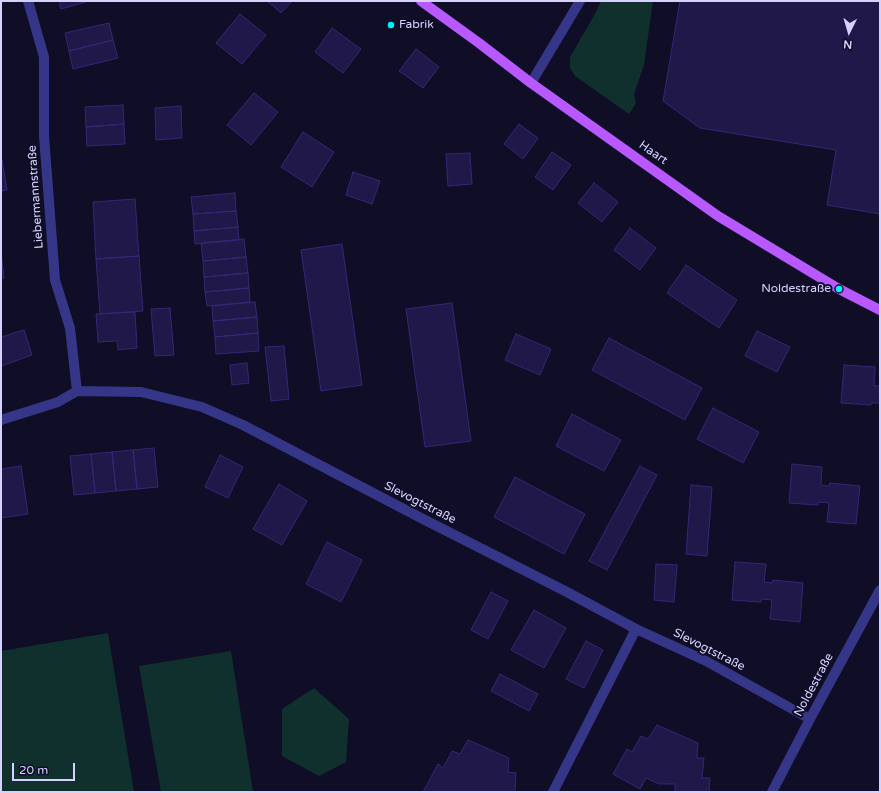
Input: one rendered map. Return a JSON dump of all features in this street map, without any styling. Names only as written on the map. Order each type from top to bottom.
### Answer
[{"type":"main road","name":"Haart","points":[[421,1],[531,83],[718,216],[839,289],[880,310]]},
{"type":"street","name":"Liebermannstraße","points":[[28,1],[44,57],[44,136],[55,280],[70,328],[77,391]]},
{"type":"street","points":[[531,83],[580,1]]},
{"type":"street","points":[[1,420],[58,402],[77,391]]},
{"type":"street","name":"Slevogtstraße","points":[[77,391],[141,392],[202,407],[243,425],[636,629],[706,662],[810,719]]},
{"type":"street","name":"Noldestraße","points":[[772,792],[880,590]]},
{"type":"street","points":[[553,792],[636,629]]},
{"type":"green space","points":[[601,1],[653,1],[644,65],[634,94],[636,103],[629,114],[575,76],[570,68],[570,57]]},
{"type":"green space","points":[[108,633],[134,792],[1,792],[1,651]]},
{"type":"green space","points":[[231,651],[253,792],[161,792],[139,666]]},
{"type":"green space","points":[[314,688],[349,719],[346,762],[319,776],[282,756],[282,709]]},
{"type":"building","points":[[59,1],[89,1],[61,9]]},
{"type":"building","points":[[267,1],[292,1],[281,13]]},
{"type":"building","points":[[680,1],[880,1],[880,214],[827,205],[836,150],[700,128],[663,101]]},
{"type":"building","points":[[240,14],[266,35],[242,64],[216,43]]},
{"type":"building","points":[[109,23],[113,40],[69,51],[65,33]]},
{"type":"building","points":[[332,28],[361,49],[343,73],[315,52]]},
{"type":"building","points":[[113,40],[118,58],[73,69],[69,51]]},
{"type":"building","points":[[416,49],[439,67],[423,88],[399,71]]},
{"type":"building","points":[[254,93],[278,112],[251,145],[227,125]]},
{"type":"building","points":[[123,105],[124,124],[86,127],[85,107]]},
{"type":"building","points":[[181,106],[182,138],[156,140],[155,108]]},
{"type":"building","points":[[124,124],[125,144],[87,146],[86,127]]},
{"type":"building","points":[[519,124],[538,138],[523,159],[504,144]]},
{"type":"building","points":[[303,132],[334,152],[312,187],[281,167]]},
{"type":"building","points":[[552,152],[571,165],[553,190],[535,177]]},
{"type":"building","points":[[470,153],[472,184],[448,186],[446,154]]},
{"type":"building","points":[[1,154],[7,190],[1,191]]},
{"type":"building","points":[[353,172],[380,181],[372,204],[346,195]]},
{"type":"building","points":[[594,183],[618,202],[602,222],[578,203]]},
{"type":"building","points":[[235,193],[236,211],[193,214],[191,197]]},
{"type":"building","points":[[135,199],[139,256],[96,259],[93,202]]},
{"type":"building","points":[[236,211],[238,227],[194,231],[193,214]]},
{"type":"building","points":[[238,227],[239,240],[195,244],[194,231]]},
{"type":"building","points":[[630,228],[656,248],[640,270],[614,250]]},
{"type":"building","points":[[244,239],[246,257],[203,261],[201,243]]},
{"type":"building","points":[[342,244],[362,385],[321,391],[301,250]]},
{"type":"building","points":[[1,252],[4,278],[1,278]]},
{"type":"building","points":[[139,256],[143,311],[100,314],[96,259]]},
{"type":"building","points":[[246,257],[248,273],[204,277],[203,261]]},
{"type":"building","points":[[686,265],[737,300],[719,328],[667,293]]},
{"type":"building","points":[[248,273],[249,288],[205,292],[204,277]]},
{"type":"building","points":[[249,288],[250,302],[207,306],[205,292]]},
{"type":"building","points":[[255,302],[257,317],[213,321],[212,306]]},
{"type":"building","points":[[452,303],[471,441],[425,447],[406,309]]},
{"type":"building","points":[[170,308],[174,355],[155,356],[151,309]]},
{"type":"building","points":[[135,312],[137,348],[118,350],[117,341],[98,342],[96,314]]},
{"type":"building","points":[[257,317],[258,333],[215,337],[213,321]]},
{"type":"building","points":[[24,330],[32,355],[1,366],[1,337]]},
{"type":"building","points":[[757,331],[790,347],[777,372],[745,356]]},
{"type":"building","points":[[258,333],[259,351],[216,354],[215,337]]},
{"type":"building","points":[[516,334],[551,349],[540,375],[505,360]]},
{"type":"building","points":[[609,338],[702,388],[685,420],[592,370]]},
{"type":"building","points":[[284,346],[289,399],[271,401],[265,347]]},
{"type":"building","points":[[247,363],[249,383],[232,385],[230,365]]},
{"type":"building","points":[[844,365],[875,367],[874,386],[880,386],[880,403],[871,403],[871,405],[841,403]]},
{"type":"building","points":[[713,408],[759,432],[743,463],[697,439]]},
{"type":"building","points":[[572,414],[621,440],[604,471],[556,446]]},
{"type":"building","points":[[154,448],[158,487],[137,489],[133,450]]},
{"type":"building","points":[[133,450],[137,489],[116,491],[112,452]]},
{"type":"building","points":[[112,452],[116,491],[95,493],[91,454]]},
{"type":"building","points":[[91,454],[95,493],[74,495],[70,456]]},
{"type":"building","points":[[220,455],[243,467],[228,498],[205,487]]},
{"type":"building","points":[[792,464],[822,467],[821,485],[829,486],[830,483],[860,486],[856,524],[827,522],[829,503],[818,502],[818,505],[789,503]]},
{"type":"building","points":[[21,466],[28,514],[1,518],[1,469]]},
{"type":"building","points":[[640,466],[657,475],[607,570],[589,561]]},
{"type":"building","points":[[515,477],[585,514],[564,554],[494,517]]},
{"type":"building","points":[[279,484],[307,501],[282,545],[253,529]]},
{"type":"building","points":[[691,485],[712,487],[707,556],[686,554]]},
{"type":"building","points":[[327,542],[362,560],[341,602],[306,584]]},
{"type":"building","points":[[735,562],[766,564],[764,582],[772,583],[773,580],[803,583],[800,622],[770,619],[772,600],[762,599],[761,602],[732,600]]},
{"type":"building","points":[[656,564],[677,565],[674,602],[654,600]]},
{"type":"building","points":[[491,592],[508,601],[488,639],[471,630]]},
{"type":"building","points":[[534,610],[566,628],[544,668],[511,650]]},
{"type":"building","points":[[586,641],[603,650],[584,688],[566,679]]},
{"type":"building","points":[[500,674],[538,694],[529,711],[491,691]]},
{"type":"building","points":[[657,725],[698,743],[697,758],[704,758],[702,778],[710,778],[709,792],[675,792],[675,784],[659,784],[646,778],[640,789],[613,774],[627,749],[632,752],[641,736],[648,739]]},
{"type":"building","points":[[468,740],[509,758],[508,772],[516,773],[515,792],[423,792],[438,764],[443,768],[452,751],[460,754]]},
{"type":"place","name":"Fabrik","points":[[391,25]]},
{"type":"place","name":"Noldestraße","points":[[839,289]]}]
